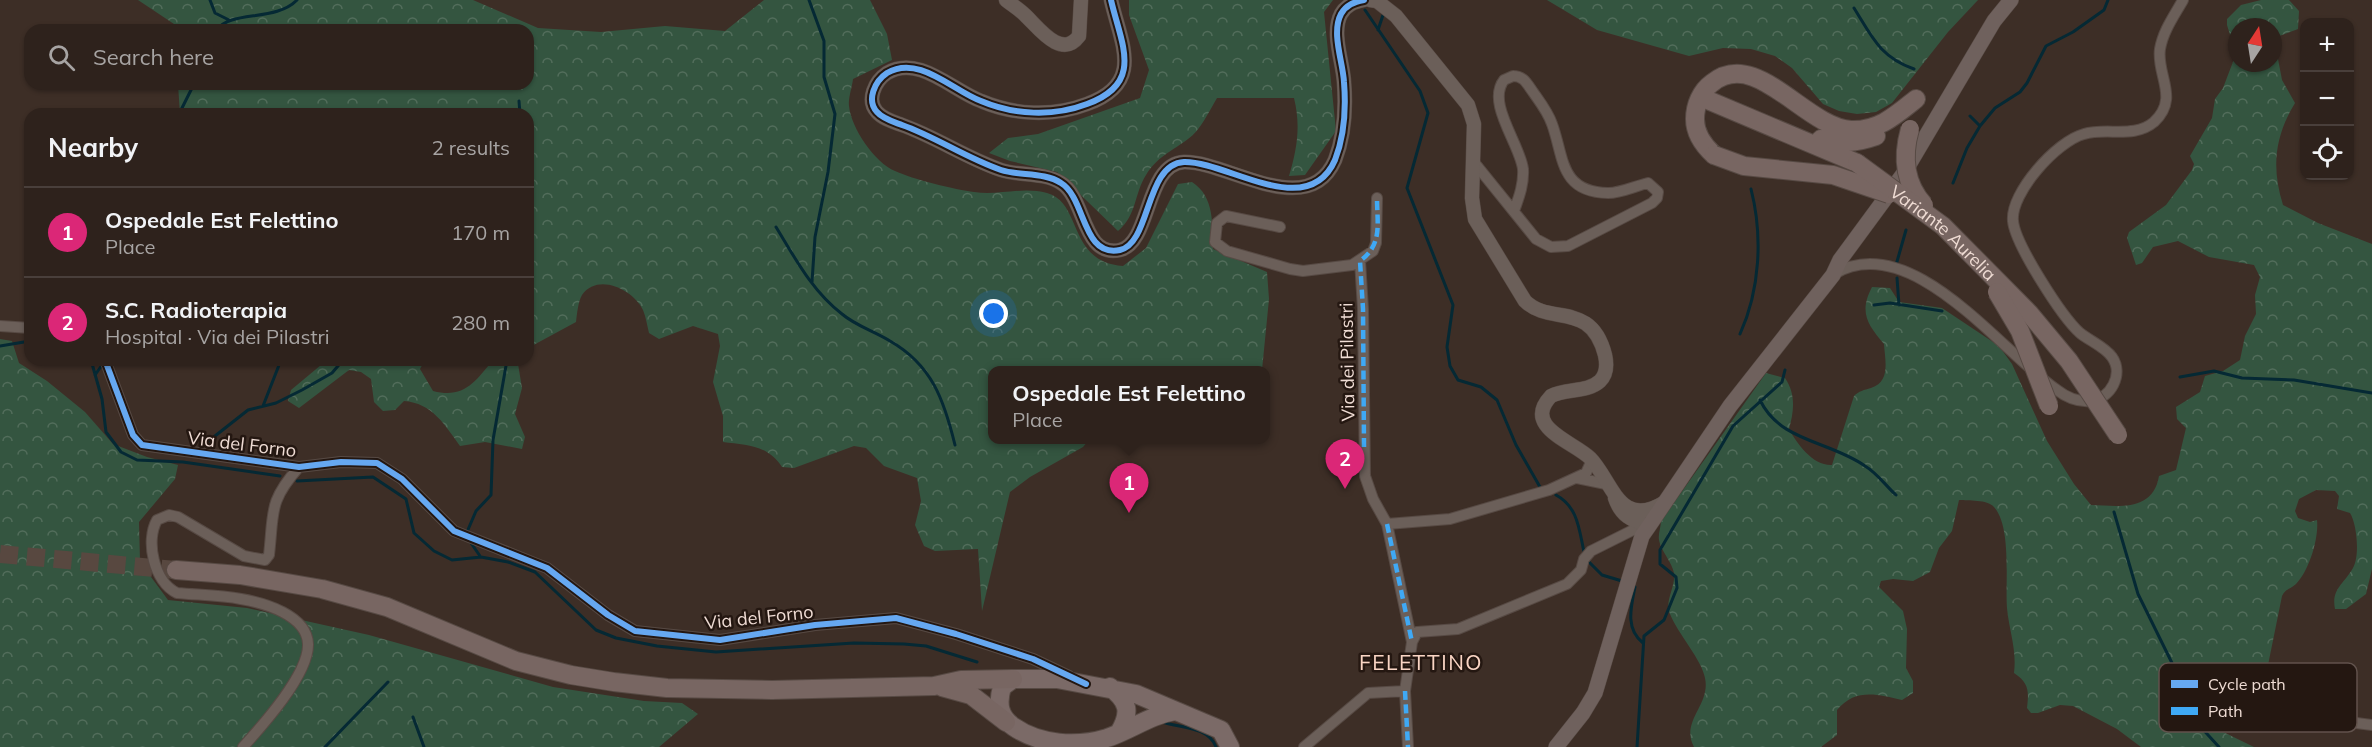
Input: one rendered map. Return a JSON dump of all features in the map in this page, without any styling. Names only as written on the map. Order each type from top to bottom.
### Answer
[{"type":"highway","points":[[1916,99],[1881,125],[1849,130],[1823,122],[1755,76],[1741,73],[1726,75],[1709,85],[1696,109],[1697,131],[1703,144],[1714,155],[1744,166],[1805,171],[1854,180],[1890,195],[1943,226]]},
{"type":"highway","points":[[1916,99],[1904,161],[1910,186],[1918,199],[1943,226]]},
{"type":"highway","points":[[1782,131],[1838,143],[1859,142],[1893,126],[1916,99]]},
{"type":"highway","name":"Variante Aurelia","points":[[1710,101],[1857,163],[1943,226],[2028,313],[2069,361],[2118,435]]},
{"type":"highway","points":[[1974,258],[2020,331],[2050,412]]},
{"type":"highway","points":[[176,570],[240,575],[322,589],[387,607],[516,661],[571,675],[614,682],[667,688],[772,690],[934,686],[961,680],[1022,679]]},
{"type":"highway","points":[[934,686],[971,695],[1006,722]]},
{"type":"main road","points":[[1556,747],[1583,714],[1595,693],[1640,544],[1650,524],[1730,406],[1833,275],[1839,260],[1904,173],[1994,21],[2011,0]]},
{"type":"main road","points":[[1175,711],[1151,717],[1119,733],[1092,741],[1063,743],[1034,737],[1006,722],[1000,712],[999,696],[1002,687],[1022,679],[1110,687],[1136,694],[1221,730],[1230,747]]},
{"type":"main road","points":[[1110,687],[1123,698],[1128,708],[1127,720],[1119,733]]},
{"type":"street","points":[[1006,0],[1046,37],[1071,44],[1079,36],[1081,0]]},
{"type":"street","points":[[1112,0],[1127,58],[1120,80],[1095,101],[1071,110],[1042,112],[1011,110],[978,100],[940,77],[922,71],[897,69],[887,73],[876,84],[872,99],[875,111],[892,122],[934,137],[1001,170],[1061,183],[1075,196],[1091,238],[1104,249],[1125,249],[1130,244],[1161,177],[1172,166],[1185,162],[1278,187],[1305,186],[1331,168],[1341,144],[1342,127],[1344,83],[1339,23],[1347,7],[1364,0]]},
{"type":"street","points":[[1370,0],[1377,1],[1396,16],[1468,105],[1474,124],[1472,198],[1475,219],[1525,301],[1536,308],[1576,318],[1593,331],[1603,346],[1607,363],[1600,381],[1586,388],[1557,392],[1545,402],[1542,410],[1543,421],[1550,430],[1592,460],[1615,498],[1633,520],[1640,544]]},
{"type":"street","points":[[1833,275],[1855,265],[1870,264],[1893,268],[1928,282],[1988,328],[2032,373],[2065,396],[2091,401],[2105,396],[2115,382],[2117,368],[2112,356],[2081,334],[2055,306],[2019,242],[2013,212],[2026,184],[2073,138],[2101,131],[2132,132],[2155,121],[2165,103],[2167,92],[2160,61],[2162,42],[2182,0]]},
{"type":"street","points":[[1473,161],[1536,239],[1543,244],[1559,248],[1652,203],[1657,198],[1658,192],[1648,183],[1610,193],[1595,191],[1581,185],[1569,175],[1561,162],[1553,126],[1546,111],[1526,81],[1513,76],[1504,80],[1499,93],[1501,111],[1520,156],[1523,171],[1521,190],[1514,211]]},
{"type":"street","points":[[1280,227],[1226,216],[1217,223],[1215,242],[1227,251],[1303,271],[1352,265],[1373,251],[1377,227],[1377,198]]},
{"type":"street","name":"Via dei Pilastri","points":[[1360,261],[1363,309],[1365,476],[1373,499],[1388,524],[1412,642],[1405,691],[1408,747]]},
{"type":"street","points":[[0,326],[24,327]]},
{"type":"street","name":"Via del Forno","points":[[107,366],[132,435],[142,445],[298,467],[341,462],[378,463],[402,479],[454,531],[547,568],[608,615],[635,630],[720,640],[815,625],[896,618],[956,634],[1033,659],[1086,684]]},
{"type":"street","points":[[1388,524],[1450,519],[1549,490],[1586,473],[1592,460]]},
{"type":"street","name":"Via del Forno","points":[[243,747],[286,695],[299,673],[308,645],[305,635],[294,619],[268,607],[240,598],[177,593],[169,589],[153,557],[150,536],[157,520],[169,515],[178,517],[243,556],[265,560],[269,555],[273,506],[280,489],[298,467]]},
{"type":"street","points":[[1577,478],[1593,479],[1606,484]]},
{"type":"street","points":[[1412,642],[1417,632],[1458,629],[1567,584],[1581,570],[1584,559],[1633,520],[1665,502]]},
{"type":"street","points":[[1633,520],[1650,524]]},
{"type":"street","points":[[1022,679],[1038,673],[1039,667],[1033,659]]},
{"type":"street","points":[[1304,747],[1368,693],[1405,691]]},
{"type":"street","points":[[2357,723],[2372,724]]},
{"type":"green space","points":[[138,0],[473,0],[529,24],[174,24]]},
{"type":"green space","points":[[764,0],[870,0],[887,34],[892,60],[853,79],[849,106],[859,134],[880,161],[903,174],[956,189],[983,193],[1029,190],[1047,193],[1058,199],[1066,208],[1084,244],[1093,254],[1105,262],[1123,266],[1146,248],[1178,184],[1192,182],[1205,195],[1211,212],[1213,249],[1267,272],[1269,299],[1262,366],[988,366],[988,444],[1086,444],[1030,477],[1010,492],[982,611],[978,549],[935,551],[924,546],[915,525],[921,501],[917,478],[884,466],[866,448],[854,446],[794,468],[782,467],[770,454],[756,447],[723,442],[723,416],[713,382],[720,346],[718,334],[693,326],[659,339],[649,333],[643,310],[632,296],[624,290],[606,284],[589,288],[582,295],[576,322],[534,345],[534,108],[180,108],[178,90],[534,90],[534,26],[601,32],[665,26],[725,31]]},
{"type":"green space","points":[[1129,0],[1333,0],[1324,12],[1336,131],[1305,175],[1289,176],[1297,137],[1294,98],[1217,98],[1201,126],[1193,135],[1150,169],[1142,182],[1129,218],[1118,231],[1057,172],[1010,161],[989,153],[1008,138],[1038,134],[1140,98],[1149,70],[1129,15]]},
{"type":"green space","points":[[1547,0],[1978,0],[1948,32],[1892,103],[1876,112],[1857,114],[1839,111],[1823,104],[1792,68],[1775,56],[1751,49],[1723,48],[1689,56],[1597,30]]},
{"type":"green space","points":[[2261,0],[2289,0],[2299,11],[2298,29],[2282,35],[2282,18],[2228,18],[2241,5]]},
{"type":"green space","points":[[2229,72],[2280,72],[2282,80],[2295,103],[2283,128],[2277,152],[2277,178],[2283,205],[2318,223],[2372,244],[2372,569],[2366,594],[2346,609],[2335,609],[2337,591],[2355,563],[2357,540],[2350,513],[2337,509],[2339,496],[2335,491],[2316,490],[2299,499],[2295,511],[2298,518],[2310,522],[2317,520],[2316,536],[2305,571],[2296,584],[2285,591],[2282,596],[2268,663],[2159,663],[2159,732],[2223,732],[2254,747],[2141,747],[2117,729],[2073,706],[2060,705],[2038,713],[2031,713],[2027,708],[2028,692],[2025,684],[2014,673],[2014,648],[2007,608],[2005,541],[2000,516],[1991,504],[1959,500],[1952,531],[1939,548],[1930,572],[1913,581],[1893,579],[1881,581],[1879,587],[1903,611],[1907,629],[1906,668],[1913,681],[1913,693],[1902,700],[1875,695],[1851,698],[1837,710],[1837,735],[1821,747],[1694,747],[1691,729],[1704,697],[1705,678],[1699,663],[1670,614],[1668,604],[1674,573],[1659,540],[1661,521],[1766,373],[1785,378],[1789,384],[1793,403],[1789,429],[1796,441],[1818,462],[1832,465],[1854,396],[1877,385],[1884,376],[1886,363],[1884,344],[1869,324],[1866,311],[1872,287],[1890,288],[1899,302],[1942,308],[1999,346],[2012,364],[2047,441],[2074,484],[2091,505],[2123,506],[2142,501],[2156,488],[2159,476],[2176,470],[2186,428],[2177,419],[2176,407],[2200,392],[2205,376],[2223,371],[2240,360],[2245,336],[2256,314],[2255,295],[2260,277],[2254,265],[2209,257],[2178,241],[2153,247],[2142,263],[2136,265],[2127,238],[2129,232],[2166,205],[2192,170],[2194,164],[2190,156],[2212,118],[2215,99],[2223,88]]},
{"type":"green space","points":[[0,339],[12,341],[19,363],[47,381],[85,412],[113,444],[147,457],[178,465],[175,479],[139,522],[140,562],[168,600],[247,608],[369,635],[553,687],[644,701],[682,703],[698,714],[659,747],[0,747]]},
{"type":"green space","points":[[320,366],[422,366],[420,369],[433,391],[453,393],[468,387],[488,366],[518,366],[522,388],[515,414],[525,437],[522,449],[485,442],[460,446],[437,416],[422,406],[404,401],[395,410],[383,411],[374,402],[371,379],[361,372],[349,370],[299,408],[288,401],[291,390]]},
{"type":"waterway","points":[[210,0],[215,13],[229,20]]},
{"type":"waterway","points":[[223,24],[277,11],[297,0]]},
{"type":"waterway","points":[[809,0],[824,41],[824,77],[835,114],[828,172],[815,237],[812,282]]},
{"type":"waterway","points":[[1953,183],[1967,148],[1980,126],[1995,108],[2020,92],[2046,46],[2073,32],[2104,10],[2108,0]]},
{"type":"waterway","points":[[1854,8],[1878,45],[1893,58],[1914,69]]},
{"type":"waterway","points":[[1365,10],[1420,91],[1428,113],[1407,188],[1453,305],[1447,347],[1450,366],[1458,380],[1481,387],[1497,400],[1516,445],[1540,487]]},
{"type":"waterway","points":[[1378,30],[1383,15]]},
{"type":"waterway","points":[[182,108],[191,90]]},
{"type":"waterway","points":[[519,101],[520,108]]},
{"type":"waterway","points":[[1970,116],[1980,126]]},
{"type":"waterway","points":[[1740,334],[1752,299],[1758,263],[1757,225],[1751,189]]},
{"type":"waterway","points":[[776,227],[805,274],[831,305],[853,322],[884,337],[904,351],[926,373],[941,399],[955,445]]},
{"type":"waterway","points":[[1896,265],[1906,230]]},
{"type":"waterway","points":[[1897,278],[1899,305]]},
{"type":"waterway","points":[[1874,305],[1890,303],[1942,311]]},
{"type":"waterway","points":[[0,346],[24,342]]},
{"type":"waterway","points":[[93,366],[102,399],[106,432],[121,452],[137,460],[183,462],[280,476]]},
{"type":"waterway","points":[[95,375],[101,366]]},
{"type":"waterway","points":[[263,406],[279,366]]},
{"type":"waterway","points":[[201,447],[248,410],[276,403],[332,373],[338,366]]},
{"type":"waterway","points":[[467,532],[476,511],[491,495],[493,440],[506,366]]},
{"type":"waterway","points":[[1637,747],[1644,636],[1664,620],[1677,588],[1676,577],[1660,564],[1660,550],[1733,426],[1782,382],[1785,370]]},
{"type":"waterway","points":[[2180,377],[2214,371],[2242,378],[2294,380],[2372,393]]},
{"type":"waterway","points":[[1760,400],[1780,425],[1865,466],[1896,495]]},
{"type":"waterway","points":[[297,481],[373,477],[406,499],[414,533],[434,551],[452,560],[481,557],[508,562],[535,572],[596,630],[616,638],[657,646],[716,652],[854,643],[904,644],[926,646],[977,662]]},
{"type":"waterway","points":[[1556,495],[1573,512],[1579,527],[1584,552]]},
{"type":"waterway","points":[[2114,512],[2138,594],[2172,663]]},
{"type":"waterway","points":[[471,543],[480,556]]},
{"type":"waterway","points":[[1589,562],[1602,575],[1622,581]]},
{"type":"waterway","points":[[1635,587],[1631,617],[1634,631],[1643,643]]},
{"type":"waterway","points":[[325,747],[388,682]]},
{"type":"waterway","points":[[413,717],[424,747]]},
{"type":"waterway","points":[[1162,722],[1200,731],[1207,735],[1216,747]]},
{"type":"waterway","points":[[2205,732],[2219,747]]},
{"type":"tunnel","points":[[0,554],[176,570]]},
{"type":"marked path","points":[[1364,447],[1363,309],[1360,261],[1372,248],[1377,233],[1377,198]]},
{"type":"marked path","points":[[1387,524],[1412,642]]},
{"type":"marked path","points":[[1405,691],[1408,747]]},
{"type":"cycle path","points":[[1111,0],[1123,47],[1123,73],[1117,85],[1105,95],[1087,104],[1061,111],[1020,112],[981,101],[923,71],[899,68],[887,73],[879,81],[872,96],[874,107],[885,118],[927,135],[988,165],[1008,172],[1047,177],[1061,183],[1075,201],[1091,236],[1098,245],[1108,250],[1120,250],[1130,244],[1138,234],[1155,189],[1171,166],[1184,162],[1202,164],[1266,184],[1287,188],[1306,186],[1323,178],[1335,160],[1344,122],[1345,92],[1337,39],[1338,22],[1348,6],[1364,0]]},
{"type":"cycle path","points":[[107,366],[133,435],[142,445],[299,467],[341,462],[377,463],[402,479],[454,531],[547,568],[608,615],[635,631],[720,640],[815,625],[896,618],[956,634],[1033,659],[1086,684]]},
{"type":"place","name":"S.C. Radioterapia","points":[[1345,489]]},
{"type":"place","name":"Ospedale Est Felettino","points":[[1129,513]]},
{"type":"district","name":"FELETTINO","points":[[1421,662]]}]
